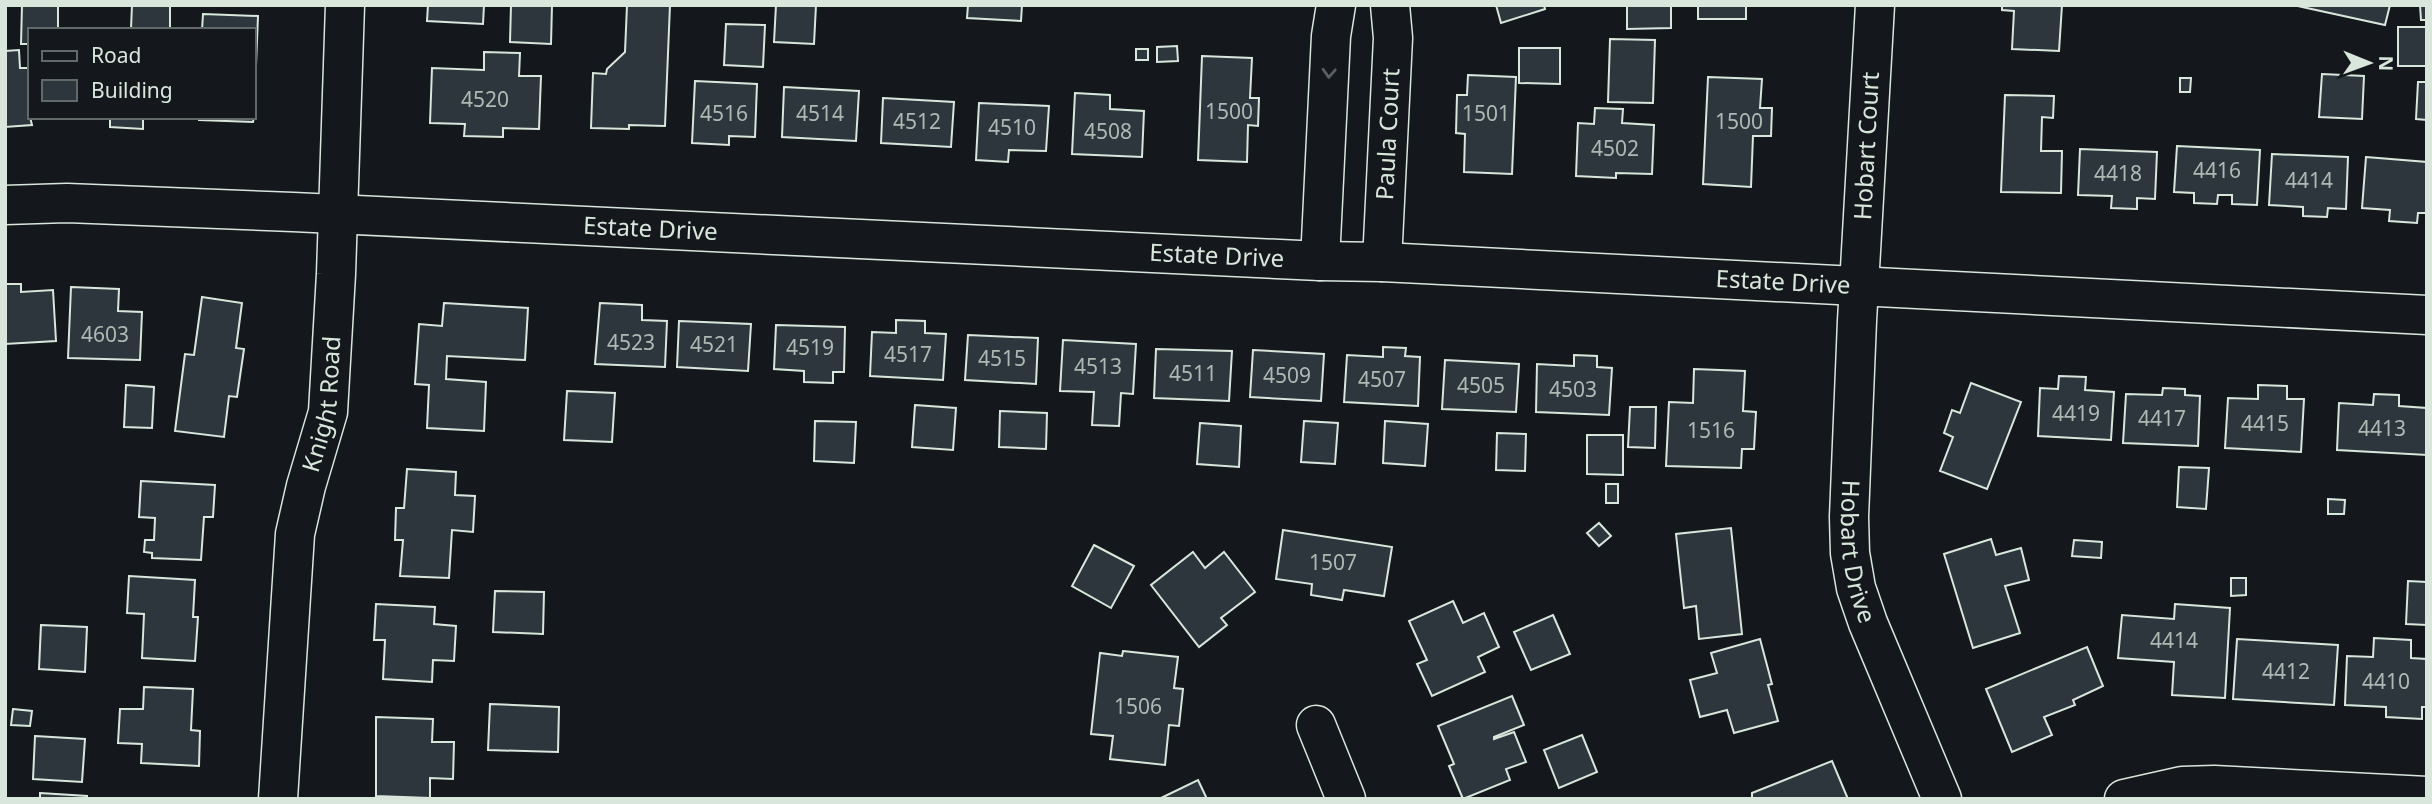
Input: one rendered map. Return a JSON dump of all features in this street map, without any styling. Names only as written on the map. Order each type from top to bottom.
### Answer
[{"type":"street","name":"Knight Road","points":[[278,799],[295,534],[328,412],[345,5]]},
{"type":"street","points":[[1320,261],[1331,36],[1336,5]]},
{"type":"street","name":"Paula Court","points":[[1382,262],[1394,38],[1390,5]]},
{"type":"street","name":"Hobart Court","points":[[1860,287],[1875,5]]},
{"type":"street","name":"Estate Drive","points":[[5,205],[67,203],[338,214],[1382,262],[2427,315]]},
{"type":"street","name":"Hobart Drive","points":[[1860,287],[1850,475],[1850,553],[1856,588],[1868,623],[1942,799]]},
{"type":"street","points":[[1316,725],[1346,799]]},
{"type":"street","points":[[2124,799],[2182,786],[2214,785],[2427,796]]},
{"type":"building","points":[[22,5],[58,5],[58,28],[28,28],[28,44],[21,44]]},
{"type":"building","points":[[132,5],[170,5],[170,28],[131,28]]},
{"type":"building","points":[[428,5],[484,5],[483,24],[427,21]]},
{"type":"building","points":[[511,5],[552,5],[551,44],[510,42]]},
{"type":"building","points":[[627,5],[670,5],[665,126],[591,128],[593,73],[606,74],[607,69],[625,52]]},
{"type":"building","points":[[776,5],[816,5],[814,44],[774,42]]},
{"type":"building","points":[[968,5],[1022,5],[1021,21],[967,18]]},
{"type":"building","points":[[1496,5],[1544,5],[1545,9],[1501,23]]},
{"type":"building","points":[[1627,5],[1671,5],[1671,28],[1627,29]]},
{"type":"building","points":[[1698,5],[1746,5],[1746,19],[1698,19]]},
{"type":"building","points":[[2002,5],[2062,5],[2059,51],[2012,49],[2014,11],[2002,10]]},
{"type":"building","points":[[2293,5],[2390,5],[2385,25]]},
{"type":"building","points":[[2420,5],[2427,5],[2427,20],[2421,20]]},
{"type":"building","points":[[203,14],[258,16],[256,65],[256,28],[202,28]]},
{"type":"building","points":[[726,24],[765,25],[763,67],[724,65]]},
{"type":"building","points":[[2398,27],[2427,27],[2427,66],[2398,66]]},
{"type":"building","points":[[1610,39],[1655,40],[1653,103],[1608,102]]},
{"type":"building","points":[[1177,46],[1178,61],[1157,62],[1157,47]]},
{"type":"building","points":[[1519,48],[1560,48],[1560,84],[1519,83]]},
{"type":"building","points":[[1136,49],[1148,49],[1148,60],[1136,60]]},
{"type":"building","points":[[19,50],[20,68],[28,68],[28,119],[32,125],[5,127],[5,51]]},
{"type":"building","points":[[484,52],[520,53],[519,76],[541,76],[539,129],[503,128],[503,137],[464,136],[465,124],[430,123],[432,68],[484,70]]},
{"type":"building","points":[[1202,56],[1252,58],[1250,98],[1259,98],[1258,126],[1248,125],[1247,162],[1198,160]]},
{"type":"building","points":[[2322,74],[2364,76],[2362,119],[2319,117]]},
{"type":"building","points":[[1468,75],[1516,77],[1512,174],[1464,172],[1465,134],[1456,133],[1457,95],[1467,95]]},
{"type":"building","points":[[1708,77],[1762,79],[1760,108],[1772,108],[1771,136],[1753,136],[1751,187],[1703,184]]},
{"type":"building","points":[[2180,78],[2191,78],[2190,92],[2180,92]]},
{"type":"building","points":[[695,81],[757,84],[755,137],[729,136],[729,145],[692,143]]},
{"type":"building","points":[[2418,82],[2427,82],[2427,120],[2416,119]]},
{"type":"building","points":[[784,87],[859,91],[856,141],[782,137]]},
{"type":"building","points":[[1075,93],[1110,95],[1110,109],[1144,111],[1142,157],[1072,154]]},
{"type":"building","points":[[2005,95],[2054,96],[2053,118],[2042,117],[2041,151],[2062,151],[2061,193],[2001,192]]},
{"type":"building","points":[[883,98],[954,102],[951,147],[881,143]]},
{"type":"building","points":[[979,103],[1049,106],[1046,151],[1009,150],[1008,162],[976,160]]},
{"type":"building","points":[[1595,108],[1623,109],[1622,123],[1654,125],[1652,174],[1616,173],[1616,178],[1576,176],[1578,123],[1594,124]]},
{"type":"building","points":[[110,119],[143,119],[143,129],[110,127]]},
{"type":"building","points":[[199,119],[254,119],[253,122]]},
{"type":"building","points":[[2177,146],[2260,150],[2257,205],[2232,204],[2232,195],[2218,195],[2217,204],[2194,203],[2194,193],[2174,192]]},
{"type":"building","points":[[2080,149],[2157,152],[2155,199],[2137,198],[2137,209],[2111,208],[2112,196],[2078,195]]},
{"type":"building","points":[[2272,154],[2348,157],[2346,209],[2328,208],[2327,217],[2303,216],[2303,207],[2269,205]]},
{"type":"building","points":[[2366,157],[2427,162],[2427,213],[2418,213],[2417,223],[2389,221],[2390,210],[2362,208]]},
{"type":"building","points":[[5,284],[21,284],[21,292],[53,290],[56,341],[5,344]]},
{"type":"building","points":[[71,287],[119,289],[118,311],[142,312],[140,360],[68,358]]},
{"type":"building","points":[[202,297],[242,303],[236,348],[244,349],[237,397],[229,396],[224,437],[175,431],[185,354],[194,355]]},
{"type":"building","points":[[444,303],[528,308],[525,360],[447,356],[446,379],[486,382],[484,431],[427,428],[429,385],[415,384],[419,324],[442,326]]},
{"type":"building","points":[[600,303],[642,305],[642,320],[667,321],[665,367],[595,364]]},
{"type":"building","points":[[896,320],[925,321],[925,333],[946,334],[943,380],[870,376],[872,332],[896,333]]},
{"type":"building","points":[[679,321],[751,324],[748,371],[677,367]]},
{"type":"building","points":[[776,325],[845,327],[844,372],[833,372],[833,383],[804,382],[804,371],[774,369]]},
{"type":"building","points":[[968,335],[1038,338],[1036,384],[965,380]]},
{"type":"building","points":[[1063,340],[1136,344],[1133,394],[1121,393],[1119,426],[1092,425],[1094,392],[1060,391]]},
{"type":"building","points":[[1383,347],[1406,348],[1405,356],[1420,357],[1418,406],[1344,402],[1347,355],[1383,357]]},
{"type":"building","points":[[1156,349],[1232,351],[1229,401],[1154,398]]},
{"type":"building","points":[[1253,350],[1324,354],[1321,401],[1250,397]]},
{"type":"building","points":[[1574,355],[1597,356],[1597,367],[1612,368],[1609,415],[1536,412],[1537,364],[1574,366]]},
{"type":"building","points":[[1445,360],[1519,364],[1516,412],[1442,409]]},
{"type":"building","points":[[1694,369],[1745,371],[1743,411],[1756,412],[1754,449],[1742,449],[1741,468],[1666,466],[1669,402],[1693,403]]},
{"type":"building","points":[[2059,376],[2086,377],[2085,390],[2114,392],[2111,440],[2038,436],[2040,388],[2058,389]]},
{"type":"building","points":[[1971,383],[2021,402],[1987,489],[1940,471],[1953,437],[1944,433],[1952,410],[1960,413]]},
{"type":"building","points":[[126,385],[154,387],[152,428],[124,427]]},
{"type":"building","points":[[2258,385],[2287,386],[2287,399],[2304,399],[2301,452],[2225,448],[2228,398],[2258,399]]},
{"type":"building","points":[[2163,388],[2185,389],[2185,395],[2200,396],[2198,446],[2123,443],[2126,394],[2162,395]]},
{"type":"building","points":[[567,391],[615,393],[612,442],[564,440]]},
{"type":"building","points":[[2374,394],[2399,395],[2399,406],[2427,408],[2427,455],[2337,450],[2339,403],[2373,405]]},
{"type":"building","points":[[915,405],[956,408],[953,450],[912,447]]},
{"type":"building","points":[[1630,407],[1656,407],[1655,448],[1628,447]]},
{"type":"building","points":[[1000,411],[1047,413],[1046,449],[999,447]]},
{"type":"building","points":[[815,421],[856,422],[854,463],[814,461]]},
{"type":"building","points":[[1304,421],[1338,423],[1335,464],[1301,462]]},
{"type":"building","points":[[1385,421],[1428,424],[1425,466],[1383,463]]},
{"type":"building","points":[[1200,423],[1241,426],[1239,467],[1197,464]]},
{"type":"building","points":[[1497,433],[1526,434],[1525,471],[1496,470]]},
{"type":"building","points":[[1587,435],[1623,435],[1623,475],[1587,474]]},
{"type":"building","points":[[2179,467],[2209,468],[2206,509],[2177,507]]},
{"type":"building","points":[[407,469],[456,472],[455,495],[475,496],[473,532],[452,530],[449,578],[400,576],[403,540],[395,540],[396,508],[404,508]]},
{"type":"building","points":[[141,481],[215,485],[213,517],[204,517],[201,560],[152,558],[152,553],[144,552],[145,540],[154,540],[155,518],[139,517]]},
{"type":"building","points":[[1606,484],[1618,484],[1618,503],[1606,503]]},
{"type":"building","points":[[2328,499],[2345,500],[2344,514],[2328,514]]},
{"type":"building","points":[[1599,523],[1611,536],[1599,546],[1587,533]]},
{"type":"building","points":[[1731,528],[1742,634],[1699,639],[1696,606],[1684,608],[1676,534]]},
{"type":"building","points":[[1283,530],[1392,547],[1384,596],[1344,590],[1342,600],[1311,595],[1312,584],[1276,579]]},
{"type":"building","points":[[1991,539],[1996,555],[2021,548],[2029,580],[2005,586],[2020,633],[1973,648],[1944,554]]},
{"type":"building","points":[[2074,540],[2102,542],[2101,558],[2072,556]]},
{"type":"building","points":[[1094,545],[1134,566],[1111,608],[1072,586]]},
{"type":"building","points":[[1193,552],[1205,568],[1224,552],[1255,592],[1221,618],[1227,625],[1199,647],[1151,585]]},
{"type":"building","points":[[129,576],[195,580],[193,617],[198,617],[195,661],[142,658],[144,614],[127,613]]},
{"type":"building","points":[[2231,578],[2246,578],[2246,595],[2231,596]]},
{"type":"building","points":[[2408,581],[2427,582],[2427,625],[2406,624]]},
{"type":"building","points":[[495,591],[544,592],[543,634],[493,632]]},
{"type":"building","points":[[1453,601],[1463,623],[1484,613],[1499,647],[1478,657],[1485,672],[1432,696],[1417,664],[1427,660],[1409,621]]},
{"type":"building","points":[[376,604],[435,607],[434,624],[456,626],[454,661],[433,660],[432,682],[383,679],[385,640],[374,640]]},
{"type":"building","points":[[2175,604],[2230,608],[2225,698],[2172,695],[2174,662],[2118,658],[2122,615],[2174,619]]},
{"type":"building","points":[[1553,615],[1570,654],[1531,670],[1514,632]]},
{"type":"building","points":[[41,625],[87,627],[85,672],[39,669]]},
{"type":"building","points":[[2374,638],[2411,640],[2411,658],[2427,659],[2427,707],[2422,707],[2422,719],[2386,717],[2386,707],[2345,705],[2347,656],[2373,657]]},
{"type":"building","points":[[1760,639],[1778,721],[1734,733],[1727,710],[1700,717],[1690,680],[1717,673],[1711,653]]},
{"type":"building","points":[[2237,639],[2338,645],[2334,705],[2233,699]]},
{"type":"building","points":[[2087,647],[2103,686],[2073,700],[2075,705],[2044,717],[2052,735],[2012,752],[1986,689]]},
{"type":"building","points":[[1123,651],[1178,657],[1174,688],[1183,689],[1179,726],[1169,725],[1165,765],[1110,759],[1113,736],[1091,734],[1100,653],[1122,656]]},
{"type":"building","points":[[144,687],[193,689],[191,730],[200,731],[199,766],[141,763],[142,744],[118,743],[120,709],[143,709]]},
{"type":"building","points":[[1512,696],[1524,725],[1494,739],[1514,732],[1526,762],[1506,769],[1510,780],[1463,799],[1449,766],[1454,764],[1438,726]]},
{"type":"building","points":[[490,704],[559,707],[558,752],[488,750]]},
{"type":"building","points":[[13,709],[32,711],[30,726],[11,725]]},
{"type":"building","points":[[376,717],[433,719],[432,742],[454,742],[453,779],[430,778],[430,798],[376,796]]},
{"type":"building","points":[[1582,735],[1597,772],[1559,788],[1544,750]]},
{"type":"building","points":[[35,736],[85,739],[82,782],[33,779]]},
{"type":"building","points":[[1832,761],[1848,799],[1752,799],[1752,793]]},
{"type":"building","points":[[1198,780],[1207,799],[1159,799]]},
{"type":"building","points":[[40,793],[87,796],[87,799],[40,799]]}]
